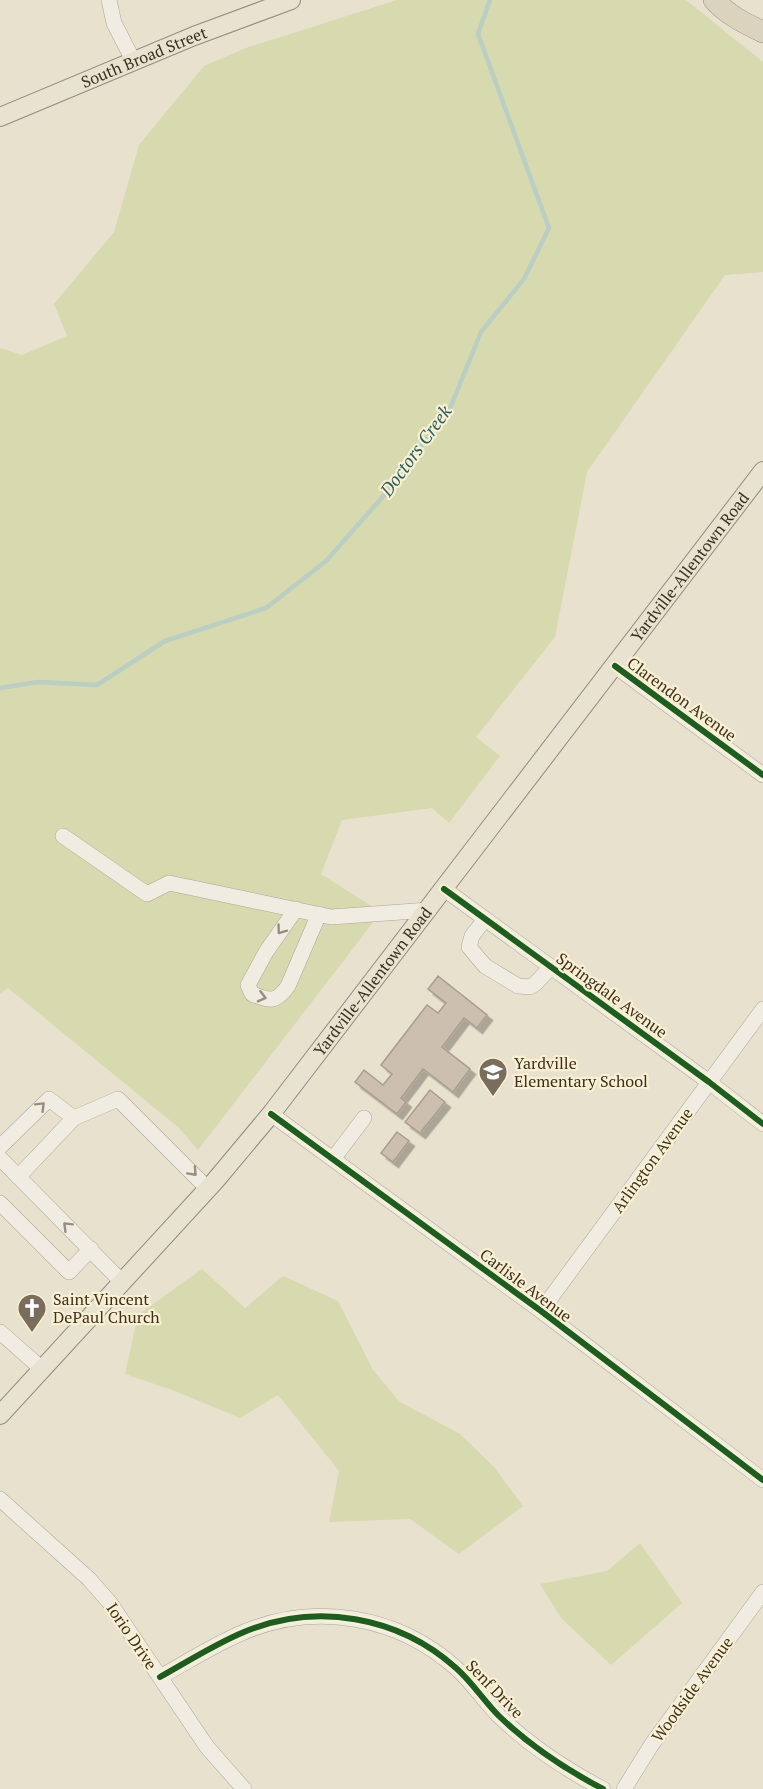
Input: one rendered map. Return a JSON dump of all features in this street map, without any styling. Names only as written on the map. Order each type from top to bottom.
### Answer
[{"type":"highway","points":[[714,0],[725,12],[763,32]]},
{"type":"highway","points":[[739,21],[763,22]]},
{"type":"main road","name":"South Broad Street","points":[[0,117],[250,14],[291,0]]},
{"type":"main road","name":"Yardville-Allentown Road","points":[[0,1415],[208,1189],[271,1114],[763,471]]},
{"type":"street","points":[[109,0],[114,24],[134,62]]},
{"type":"street","name":"Clarendon Avenue","points":[[615,666],[763,775]]},
{"type":"street","points":[[63,836],[147,894],[169,884],[331,917],[429,910]]},
{"type":"street","name":"Springdale Avenue","points":[[444,889],[763,1124]]},
{"type":"street","points":[[296,909],[266,951],[248,985],[252,994],[265,999],[276,999],[280,996],[288,986],[319,914]]},
{"type":"street","points":[[485,919],[472,936],[469,947],[485,966],[518,986],[530,987],[551,967]]},
{"type":"street","name":"Arlington Avenue","points":[[541,1311],[763,1009]]},
{"type":"street","points":[[0,1147],[49,1099],[74,1118]]},
{"type":"street","points":[[18,1177],[74,1118],[118,1099],[208,1189]]},
{"type":"street","name":"Carlisle Avenue","points":[[271,1114],[541,1311],[763,1480]]},
{"type":"street","points":[[333,1159],[364,1118]]},
{"type":"street","points":[[0,1158],[123,1283]]},
{"type":"street","points":[[0,1203],[69,1272],[91,1249]]},
{"type":"street","points":[[0,1332],[42,1370]]},
{"type":"street","name":"Iorio Drive","points":[[0,1499],[89,1579],[110,1603],[207,1747],[244,1789]]},
{"type":"street","name":"Woodside Avenue","points":[[624,1789],[652,1744],[763,1592]]},
{"type":"street","name":"Senf Drive","points":[[160,1677],[242,1632],[268,1623],[316,1616],[340,1616],[364,1620],[405,1634],[436,1652],[458,1669],[498,1715],[526,1740],[556,1762],[603,1789]]},
{"type":"green space","points":[[397,0],[686,0],[763,62],[763,272],[725,275],[587,472],[555,637],[476,737],[500,756],[449,823],[432,808],[342,820],[321,874],[381,912],[198,1150],[178,1127],[8,988],[0,994],[0,348],[22,355],[67,336],[54,304],[114,232],[139,145],[204,66],[246,48]]},
{"type":"green space","points":[[202,1269],[245,1308],[283,1276],[338,1301],[373,1370],[400,1402],[460,1434],[494,1467],[523,1506],[459,1554],[410,1519],[329,1522],[339,1471],[278,1395],[240,1418],[175,1391],[125,1374],[138,1315]]},
{"type":"green space","points":[[640,1543],[682,1603],[611,1665],[561,1618],[540,1584],[607,1571]]},
{"type":"building","points":[[438,976],[487,1015],[477,1028],[464,1018],[442,1047],[470,1069],[453,1092],[423,1069],[401,1098],[406,1102],[397,1114],[355,1082],[364,1070],[383,1085],[392,1074],[381,1065],[427,1005],[438,1013],[446,1003],[428,989]]},
{"type":"building","points":[[430,1090],[445,1102],[420,1133],[405,1122]]},
{"type":"building","points":[[397,1132],[409,1141],[393,1162],[381,1153]]},
{"type":"waterway","name":"Doctors Creek","points":[[0,688],[38,682],[97,685],[165,641],[266,608],[326,561],[387,492],[451,406],[481,332],[524,279],[549,228],[478,34],[490,0]]},
{"type":"cycle path","points":[[615,666],[763,775]]},
{"type":"cycle path","points":[[444,889],[763,1124]]},
{"type":"cycle path","points":[[271,1114],[541,1311],[763,1480]]},
{"type":"cycle path","points":[[160,1677],[222,1642],[271,1623],[327,1616],[355,1619],[409,1636],[433,1650],[462,1673],[499,1716],[523,1737],[562,1765],[603,1789]]},
{"type":"place","name":"Yardville Elementary School","points":[[493,1098]]},
{"type":"place","name":"Saint Vincent DePaul Church","points":[[32,1334]]}]
